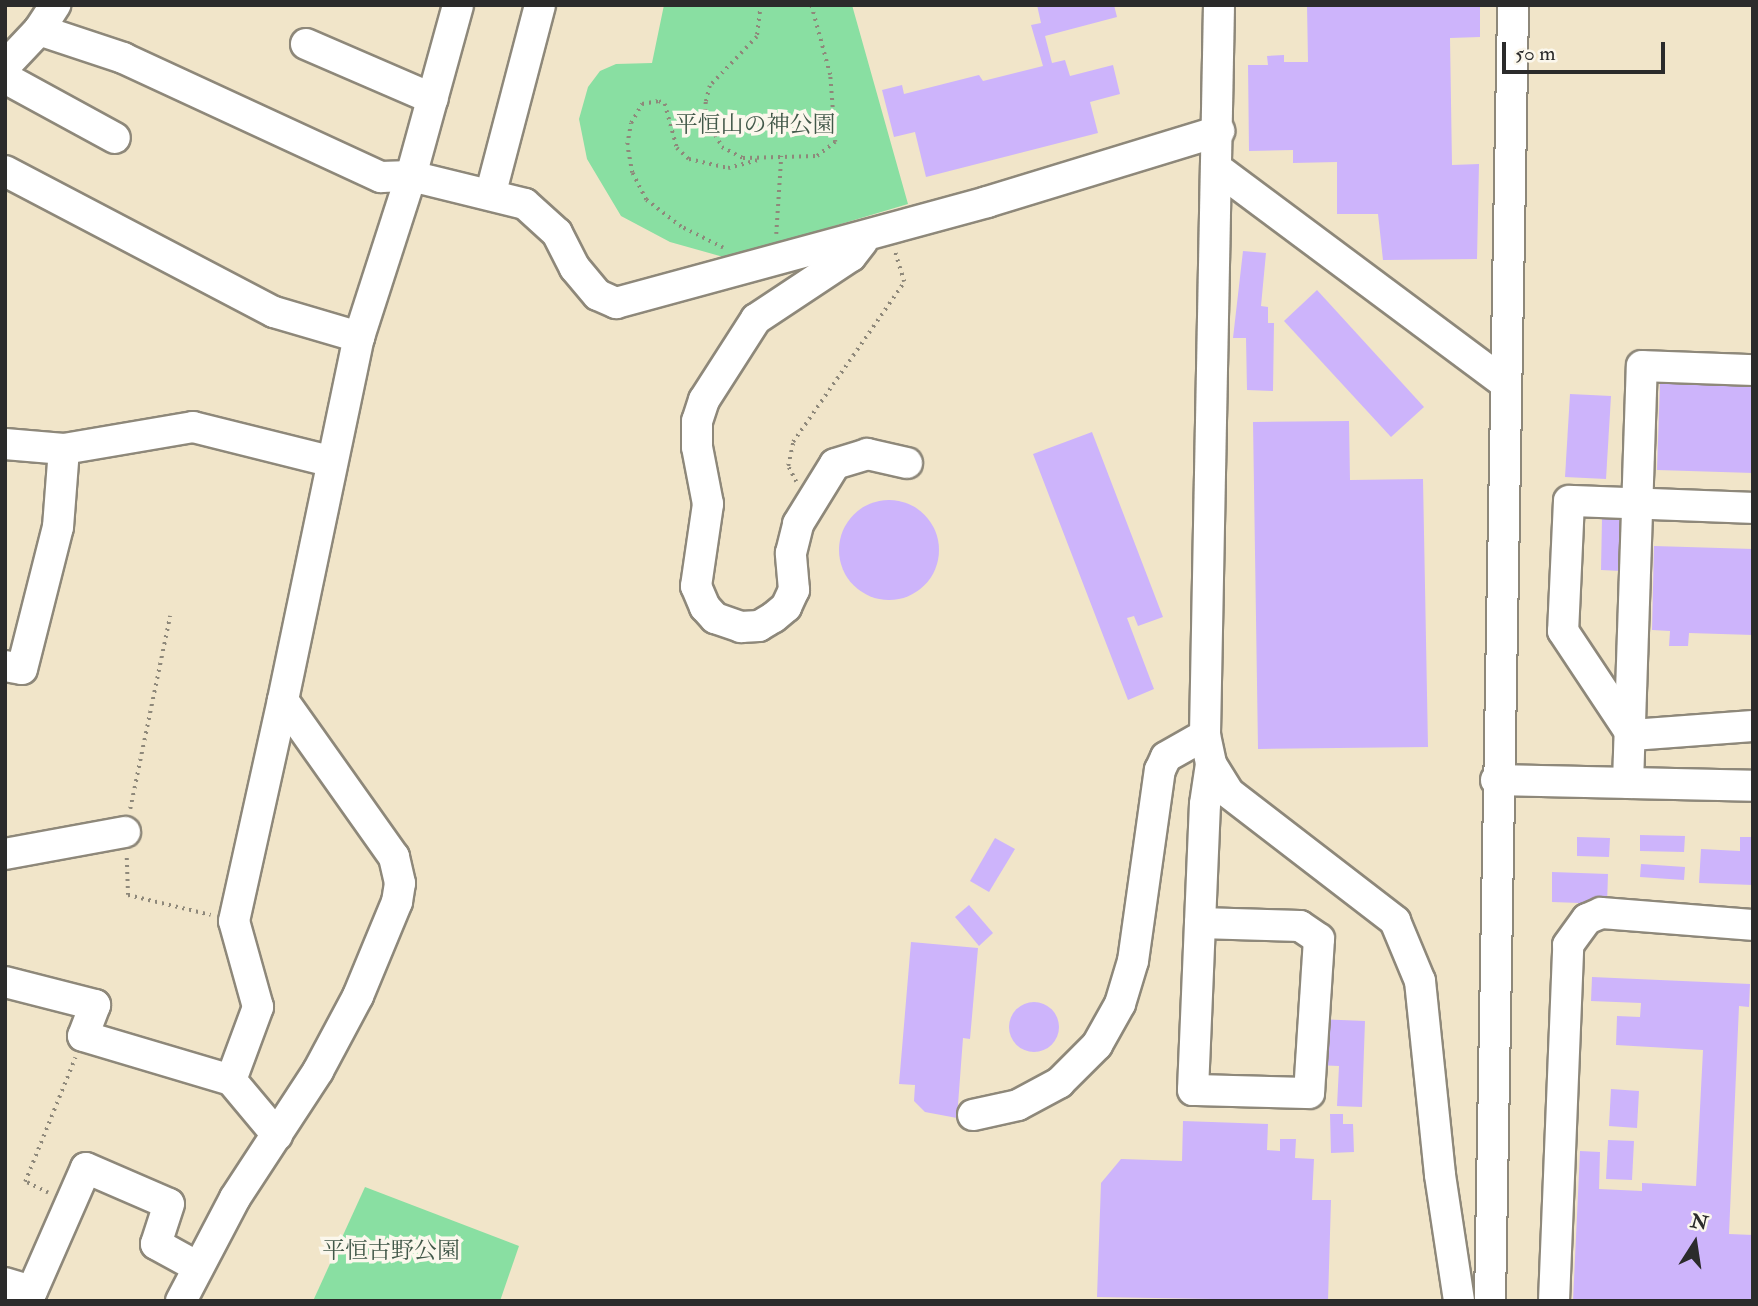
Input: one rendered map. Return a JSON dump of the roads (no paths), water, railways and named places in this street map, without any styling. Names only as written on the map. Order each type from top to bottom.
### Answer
[{"type":"street","points":[[5,66],[39,30],[55,5]]},
{"type":"street","points":[[231,1080],[258,1007],[234,920],[331,478],[329,461],[359,337],[411,176],[458,5]]},
{"type":"street","points":[[491,192],[540,5]]},
{"type":"street","points":[[1219,5],[1219,170],[1205,736],[1211,764],[1229,793],[1395,921],[1420,981],[1440,1175],[1459,1301]]},
{"type":"street","points":[[1490,1301],[1496,780],[1513,5]]},
{"type":"street","points":[[39,30],[123,58],[381,177],[411,176],[491,192],[525,204],[556,233],[575,268],[598,295],[616,303],[878,233],[1219,131]]},
{"type":"street","points":[[306,44],[433,99]]},
{"type":"street","points":[[5,78],[115,138]]},
{"type":"street","points":[[1219,170],[1329,248],[1505,383]]},
{"type":"street","points":[[5,171],[274,312],[359,337]]},
{"type":"street","points":[[878,233],[851,256],[756,319],[704,400],[697,421],[697,447],[708,504],[696,586],[715,618],[741,627],[759,626],[786,607],[794,590],[792,540],[835,464],[848,457],[867,454],[906,463]]},
{"type":"street","points":[[1628,783],[1632,735],[1642,366],[1753,370]]},
{"type":"street","points":[[5,443],[64,449],[193,427],[329,461]]},
{"type":"street","points":[[5,666],[22,670],[58,527],[64,449]]},
{"type":"street","points":[[1632,735],[1563,631],[1569,500],[1753,508]]},
{"type":"street","points":[[180,1301],[358,996],[388,932],[400,883],[394,857],[283,700]]},
{"type":"street","points":[[1632,735],[1753,726]]},
{"type":"street","points":[[973,1115],[1018,1105],[1059,1083],[1097,1045],[1120,1004],[1133,961],[1160,770],[1166,757],[1205,736]]},
{"type":"street","points":[[1200,923],[1300,926],[1319,939],[1309,1093],[1193,1090],[1200,923],[1205,804],[1211,764]]},
{"type":"street","points":[[1496,780],[1753,786]]},
{"type":"street","points":[[5,854],[125,832]]},
{"type":"street","points":[[1554,1301],[1568,945],[1581,925],[1601,913],[1753,925]]},
{"type":"street","points":[[5,982],[95,1005],[83,1036],[231,1080],[277,1135]]},
{"type":"street","points":[[5,1283],[32,1291],[86,1168],[169,1204],[156,1244],[198,1267]]},
{"type":"park label","name":"平恒山の神公園","points":[[755,125]]},
{"type":"park label","name":"平恒古野公園","points":[[391,1251]]}]
